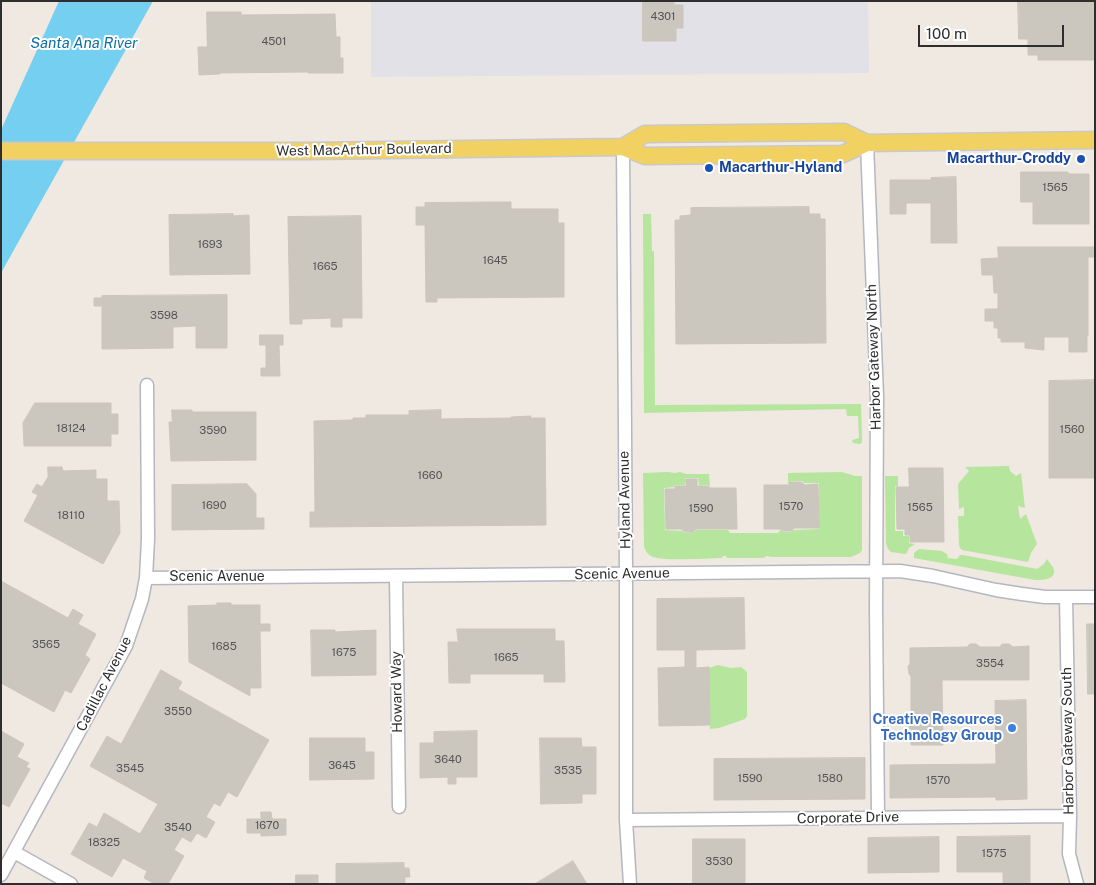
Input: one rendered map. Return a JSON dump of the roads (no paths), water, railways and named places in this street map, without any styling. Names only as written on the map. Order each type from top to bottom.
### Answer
[{"type":"main road","name":"West MacArthur Boulevard","points":[[623,147],[645,134],[844,132],[867,143]]},
{"type":"main road","name":"West MacArthur Boulevard","points":[[1,151],[318,151],[623,147],[645,156],[843,154],[867,143],[1095,140]]},
{"type":"street","name":"Harbor Gateway North","points":[[867,143],[876,396],[878,818]]},
{"type":"street","name":"Hyland Avenue","points":[[623,147],[626,820],[630,884]]},
{"type":"street","name":"Cadillac Avenue","points":[[1,875],[126,646],[142,599],[146,578],[148,539],[147,385]]},
{"type":"street","name":"Scenic Avenue","points":[[146,578],[900,571],[1022,594],[1045,597],[1095,597]]},
{"type":"street","name":"Howard Way","points":[[396,576],[399,807]]},
{"type":"street","name":"Harbor Gateway South","points":[[1066,597],[1069,854],[1077,884]]},
{"type":"street","name":"Corporate Drive","points":[[626,820],[1070,816]]},
{"type":"street","points":[[14,852],[71,884]]},
{"type":"water","name":"Santa Ana River","points":[[59,1],[153,1],[1,273],[1,130]]},
{"type":"place","name":"Macarthur-Croddy","points":[[1081,159]]},
{"type":"place","name":"Macarthur-Hyland","points":[[709,168]]},
{"type":"place","name":"Creative Resources Technology Group","points":[[1012,728]]}]
